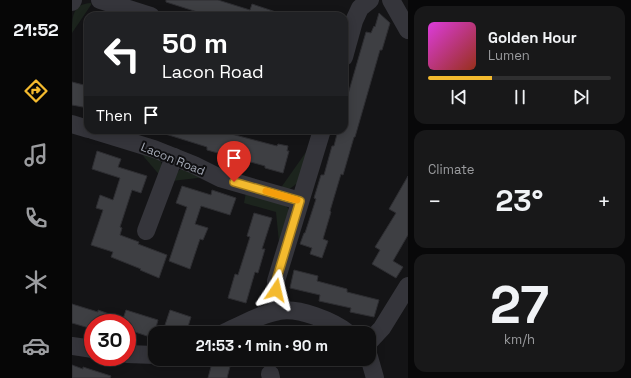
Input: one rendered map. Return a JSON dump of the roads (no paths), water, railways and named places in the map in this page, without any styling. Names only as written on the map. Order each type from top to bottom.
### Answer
[{"type":"street","points":[[100,0],[138,12]]},
{"type":"street","points":[[348,43],[354,21],[360,8],[370,0]]},
{"type":"street","points":[[391,0],[408,30]]},
{"type":"street","points":[[72,124],[84,128]]},
{"type":"street","name":"Lacon Road","points":[[105,134],[154,149],[194,165],[220,178],[300,201]]},
{"type":"street","points":[[279,310],[276,298],[276,281],[321,134]]},
{"type":"street","points":[[146,231],[174,157]]},
{"type":"street","points":[[376,334],[382,328],[408,286]]},
{"type":"street","points":[[240,326],[279,310],[290,310],[320,317],[338,326]]},
{"type":"street","points":[[72,346],[84,348]]},
{"type":"street","points":[[136,354],[148,355]]},
{"type":"street","points":[[372,366],[376,378]]}]
